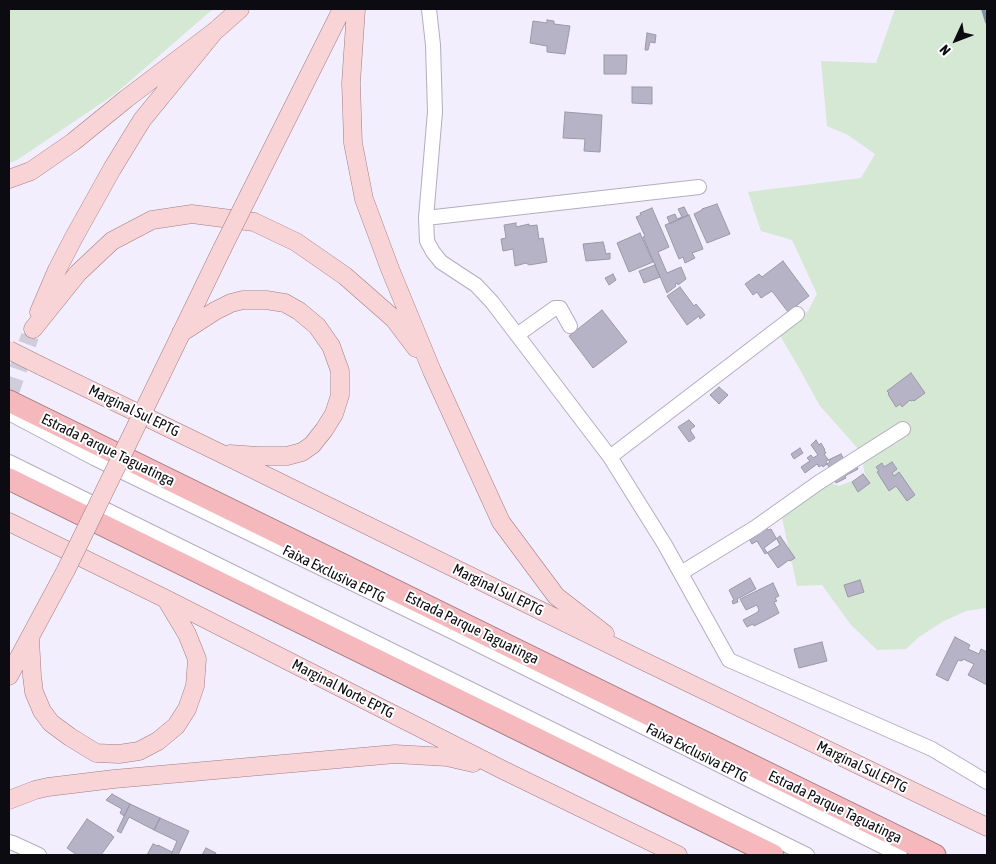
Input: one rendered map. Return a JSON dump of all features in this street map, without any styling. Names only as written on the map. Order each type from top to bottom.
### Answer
[{"type":"highway","name":"Estrada Parque Taguatinga","points":[[14,410],[934,855]]},
{"type":"highway","points":[[9,479],[773,855]]},
{"type":"highway","points":[[734,836],[761,855]]},
{"type":"main road","points":[[9,179],[32,170],[73,142],[214,32],[240,9]]},
{"type":"main road","points":[[9,676],[66,570],[222,249],[342,9]]},
{"type":"main road","points":[[356,9],[351,83],[353,143],[360,180],[364,199],[390,269],[432,371],[502,522],[556,596],[633,656]]},
{"type":"main road","points":[[214,32],[142,120],[112,169],[57,270],[31,332],[78,273],[112,241],[152,220],[192,214],[254,222],[296,242],[345,276],[394,320],[432,371]]},
{"type":"main road","points":[[181,333],[230,303],[243,300],[266,300],[285,303],[299,311],[317,326],[331,346],[340,371],[340,395],[334,414],[312,445],[302,452],[287,456],[220,453]]},
{"type":"main road","name":"Marginal Sul EPTG","points":[[9,350],[987,827]]},
{"type":"main road","name":"Marginal Norte EPTG","points":[[9,522],[166,599],[503,770],[678,855]]},
{"type":"main road","points":[[30,638],[34,692],[42,711],[51,723],[96,753],[119,754],[139,751],[158,741],[176,726],[187,709],[195,686],[197,659],[187,634],[166,599]]},
{"type":"main road","points":[[9,800],[48,787],[114,779],[395,754],[447,757],[503,770]]},
{"type":"street","points":[[429,9],[433,45],[434,112],[426,218],[427,241],[433,252],[441,262],[476,285],[492,302],[610,457],[665,545],[729,660],[932,749],[987,782]]},
{"type":"street","points":[[426,218],[699,187]]},
{"type":"street","points":[[517,334],[555,308],[560,308],[570,326]]},
{"type":"street","points":[[610,457],[797,314]]},
{"type":"street","name":"Faixa Exclusiva EPTG","points":[[14,410],[94,458],[472,641],[900,855]]},
{"type":"street","points":[[681,573],[756,527],[818,483],[903,429]]},
{"type":"street","points":[[9,462],[807,855]]},
{"type":"street","points":[[9,842],[38,855]]},
{"type":"green space","points":[[9,9],[213,9],[115,94],[17,160],[9,163]]},
{"type":"green space","points":[[895,9],[987,9],[987,611],[985,608],[966,611],[942,622],[919,637],[906,649],[877,650],[851,625],[822,585],[797,586],[782,518],[825,481],[839,486],[865,476],[861,452],[820,406],[779,334],[808,311],[817,294],[792,240],[761,231],[748,192],[861,178],[875,154],[848,135],[827,126],[821,61],[876,63]]},
{"type":"building","points":[[547,20],[554,21],[554,24],[570,26],[565,54],[547,52],[547,46],[530,43],[533,21],[547,23]]},
{"type":"building","points":[[647,33],[656,35],[655,43],[650,42],[648,50],[645,50]]},
{"type":"building","points":[[604,55],[627,55],[626,74],[604,74]]},
{"type":"building","points":[[632,87],[652,87],[652,104],[632,103]]},
{"type":"building","points":[[565,112],[602,115],[600,152],[584,151],[585,139],[563,138]]},
{"type":"building","points":[[717,204],[730,234],[707,243],[694,214]]},
{"type":"building","points":[[684,207],[688,215],[670,224],[667,217],[675,214],[677,219],[682,217],[678,209]]},
{"type":"building","points":[[652,208],[669,247],[658,252],[667,273],[681,267],[686,279],[678,285],[678,283],[675,284],[676,286],[667,293],[636,217],[641,215],[640,213]]},
{"type":"building","points":[[689,215],[703,249],[692,253],[695,258],[685,263],[683,257],[679,259],[665,225]]},
{"type":"building","points":[[516,223],[516,227],[529,224],[529,226],[537,225],[539,239],[543,238],[547,262],[529,265],[526,263],[515,266],[513,249],[503,251],[501,239],[506,238],[504,225]]},
{"type":"building","points":[[640,233],[653,262],[629,272],[617,243]]},
{"type":"building","points":[[603,242],[606,254],[610,253],[610,259],[586,261],[583,244]]},
{"type":"building","points":[[783,261],[809,296],[788,312],[772,291],[761,298],[757,292],[753,295],[745,284],[759,274],[762,277]]},
{"type":"building","points":[[655,265],[660,277],[644,283],[639,271]]},
{"type":"building","points":[[613,274],[616,280],[609,285],[605,278]]},
{"type":"building","points":[[680,287],[694,306],[696,304],[705,315],[700,319],[699,316],[687,325],[667,296]]},
{"type":"building","points":[[602,310],[627,342],[593,368],[569,336]]},
{"type":"building","points":[[911,373],[925,393],[914,401],[910,400],[902,407],[900,404],[896,407],[887,391]]},
{"type":"building","points":[[719,387],[728,395],[719,404],[710,395]]},
{"type":"building","points":[[689,420],[695,426],[690,430],[695,438],[689,442],[678,427]]},
{"type":"building","points":[[816,440],[819,445],[821,443],[826,453],[824,454],[830,462],[823,467],[822,465],[819,467],[817,464],[805,473],[801,467],[810,461],[807,458],[811,455],[813,458],[818,455],[811,445]]},
{"type":"building","points":[[800,448],[803,453],[794,459],[791,454]]},
{"type":"building","points":[[841,454],[845,461],[852,458],[858,469],[836,483],[826,461]]},
{"type":"building","points":[[892,462],[897,469],[892,473],[894,476],[899,472],[915,495],[907,501],[896,486],[889,491],[877,472],[879,471],[876,467],[882,463],[884,467]]},
{"type":"building","points":[[863,474],[870,483],[858,492],[852,482]]},
{"type":"building","points":[[764,523],[768,530],[771,529],[780,545],[765,554],[757,541],[752,544],[746,534]]},
{"type":"building","points":[[780,536],[795,558],[778,568],[764,548]]},
{"type":"building","points":[[750,578],[756,589],[737,599],[738,602],[733,604],[732,601],[734,600],[729,590]]},
{"type":"building","points":[[860,580],[864,592],[848,597],[844,585]]},
{"type":"building","points":[[773,583],[779,596],[775,598],[777,601],[774,602],[779,613],[754,626],[753,624],[747,627],[743,620],[759,610],[757,605],[746,610],[740,599]]},
{"type":"building","points":[[955,637],[970,645],[968,649],[979,654],[981,649],[987,652],[987,685],[968,675],[974,664],[963,659],[962,661],[958,660],[948,681],[936,675]]},
{"type":"building","points":[[822,642],[827,661],[799,668],[794,649]]},
{"type":"building","points":[[112,794],[130,804],[124,816],[120,813],[122,809],[106,800]]},
{"type":"building","points":[[130,804],[160,818],[154,830],[129,817],[121,833],[117,831]]},
{"type":"building","points":[[160,818],[189,831],[178,855],[171,855],[177,841],[154,830]]},
{"type":"building","points":[[87,819],[114,837],[101,855],[77,855],[67,848]]},
{"type":"building","points":[[153,844],[172,852],[171,855],[147,855]]},
{"type":"building","points":[[206,848],[216,853],[215,855],[202,855]]},
{"type":"waterway","points":[[983,9],[987,22]]},
{"type":"tunnel","points":[[9,395],[30,336]]}]
